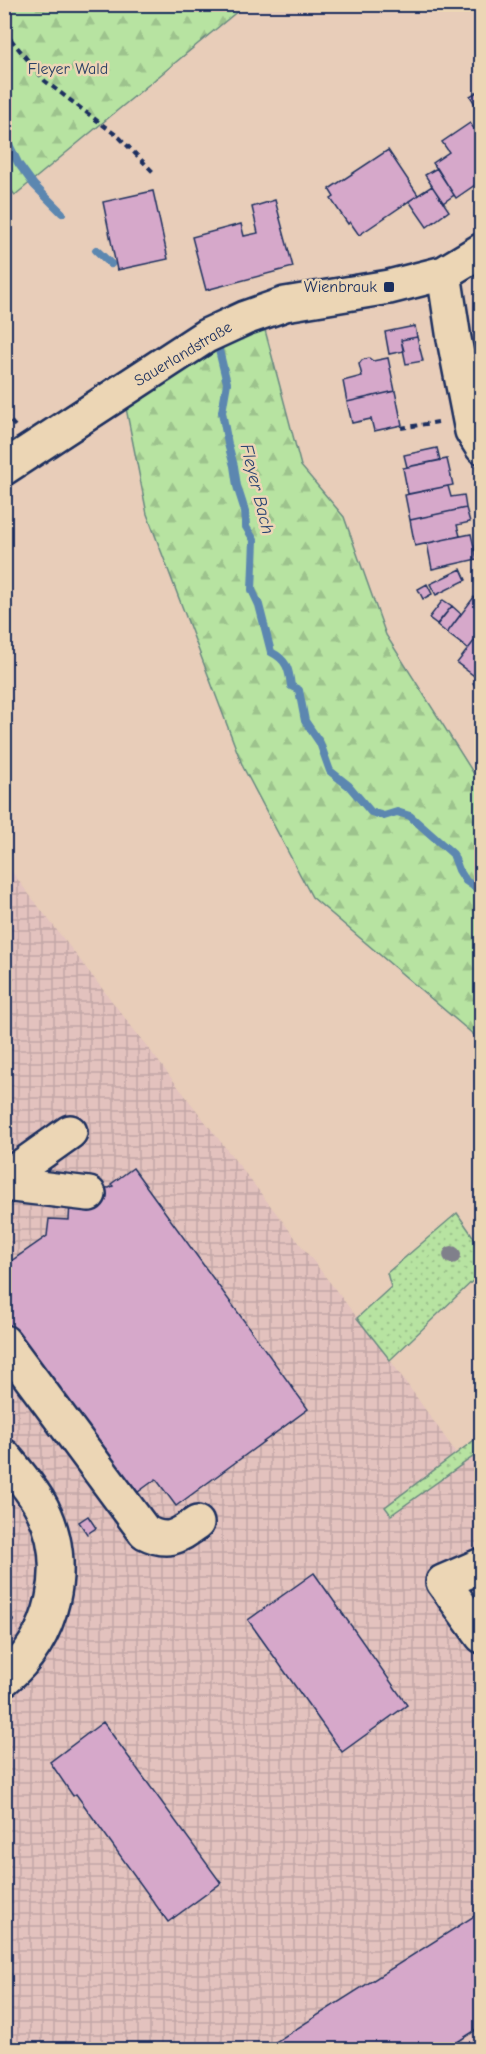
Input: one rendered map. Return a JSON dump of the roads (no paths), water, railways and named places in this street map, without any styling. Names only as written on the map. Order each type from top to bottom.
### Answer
[{"type":"street","name":"Sauerlandstraße","points":[[4,468],[206,336],[225,326],[285,304],[388,287],[444,273],[482,250]]},
{"type":"street","points":[[444,273],[472,431],[482,447]]},
{"type":"street","points":[[4,1179],[70,1132]]},
{"type":"street","points":[[4,1184],[79,1203],[4,1204]]},
{"type":"street","points":[[4,1342],[144,1532],[157,1538],[170,1539],[197,1523]]},
{"type":"street","points":[[4,1456],[42,1507],[51,1530],[58,1562],[55,1597],[42,1632],[30,1652],[4,1679]]},
{"type":"street","points":[[482,1565],[443,1582],[482,1636]]},
{"type":"waterway","name":"Fleyer Bach","points":[[4,134],[18,163],[34,185],[62,213]]},
{"type":"waterway","name":"Fleyer Bach","points":[[96,250],[111,264]]},
{"type":"waterway","name":"Fleyer Bach","points":[[219,350],[227,383],[222,412],[237,486],[245,511],[246,527],[254,540],[252,590],[259,605],[271,652],[284,662],[291,686],[299,690],[305,721],[320,743],[330,771],[349,786],[371,812],[384,816],[397,812],[410,816],[453,854],[466,881],[482,892]]},
{"type":"place","name":"Wienbrauk","points":[[389,287]]},
{"type":"park label","name":"Fleyer Wald","points":[[68,69]]}]
